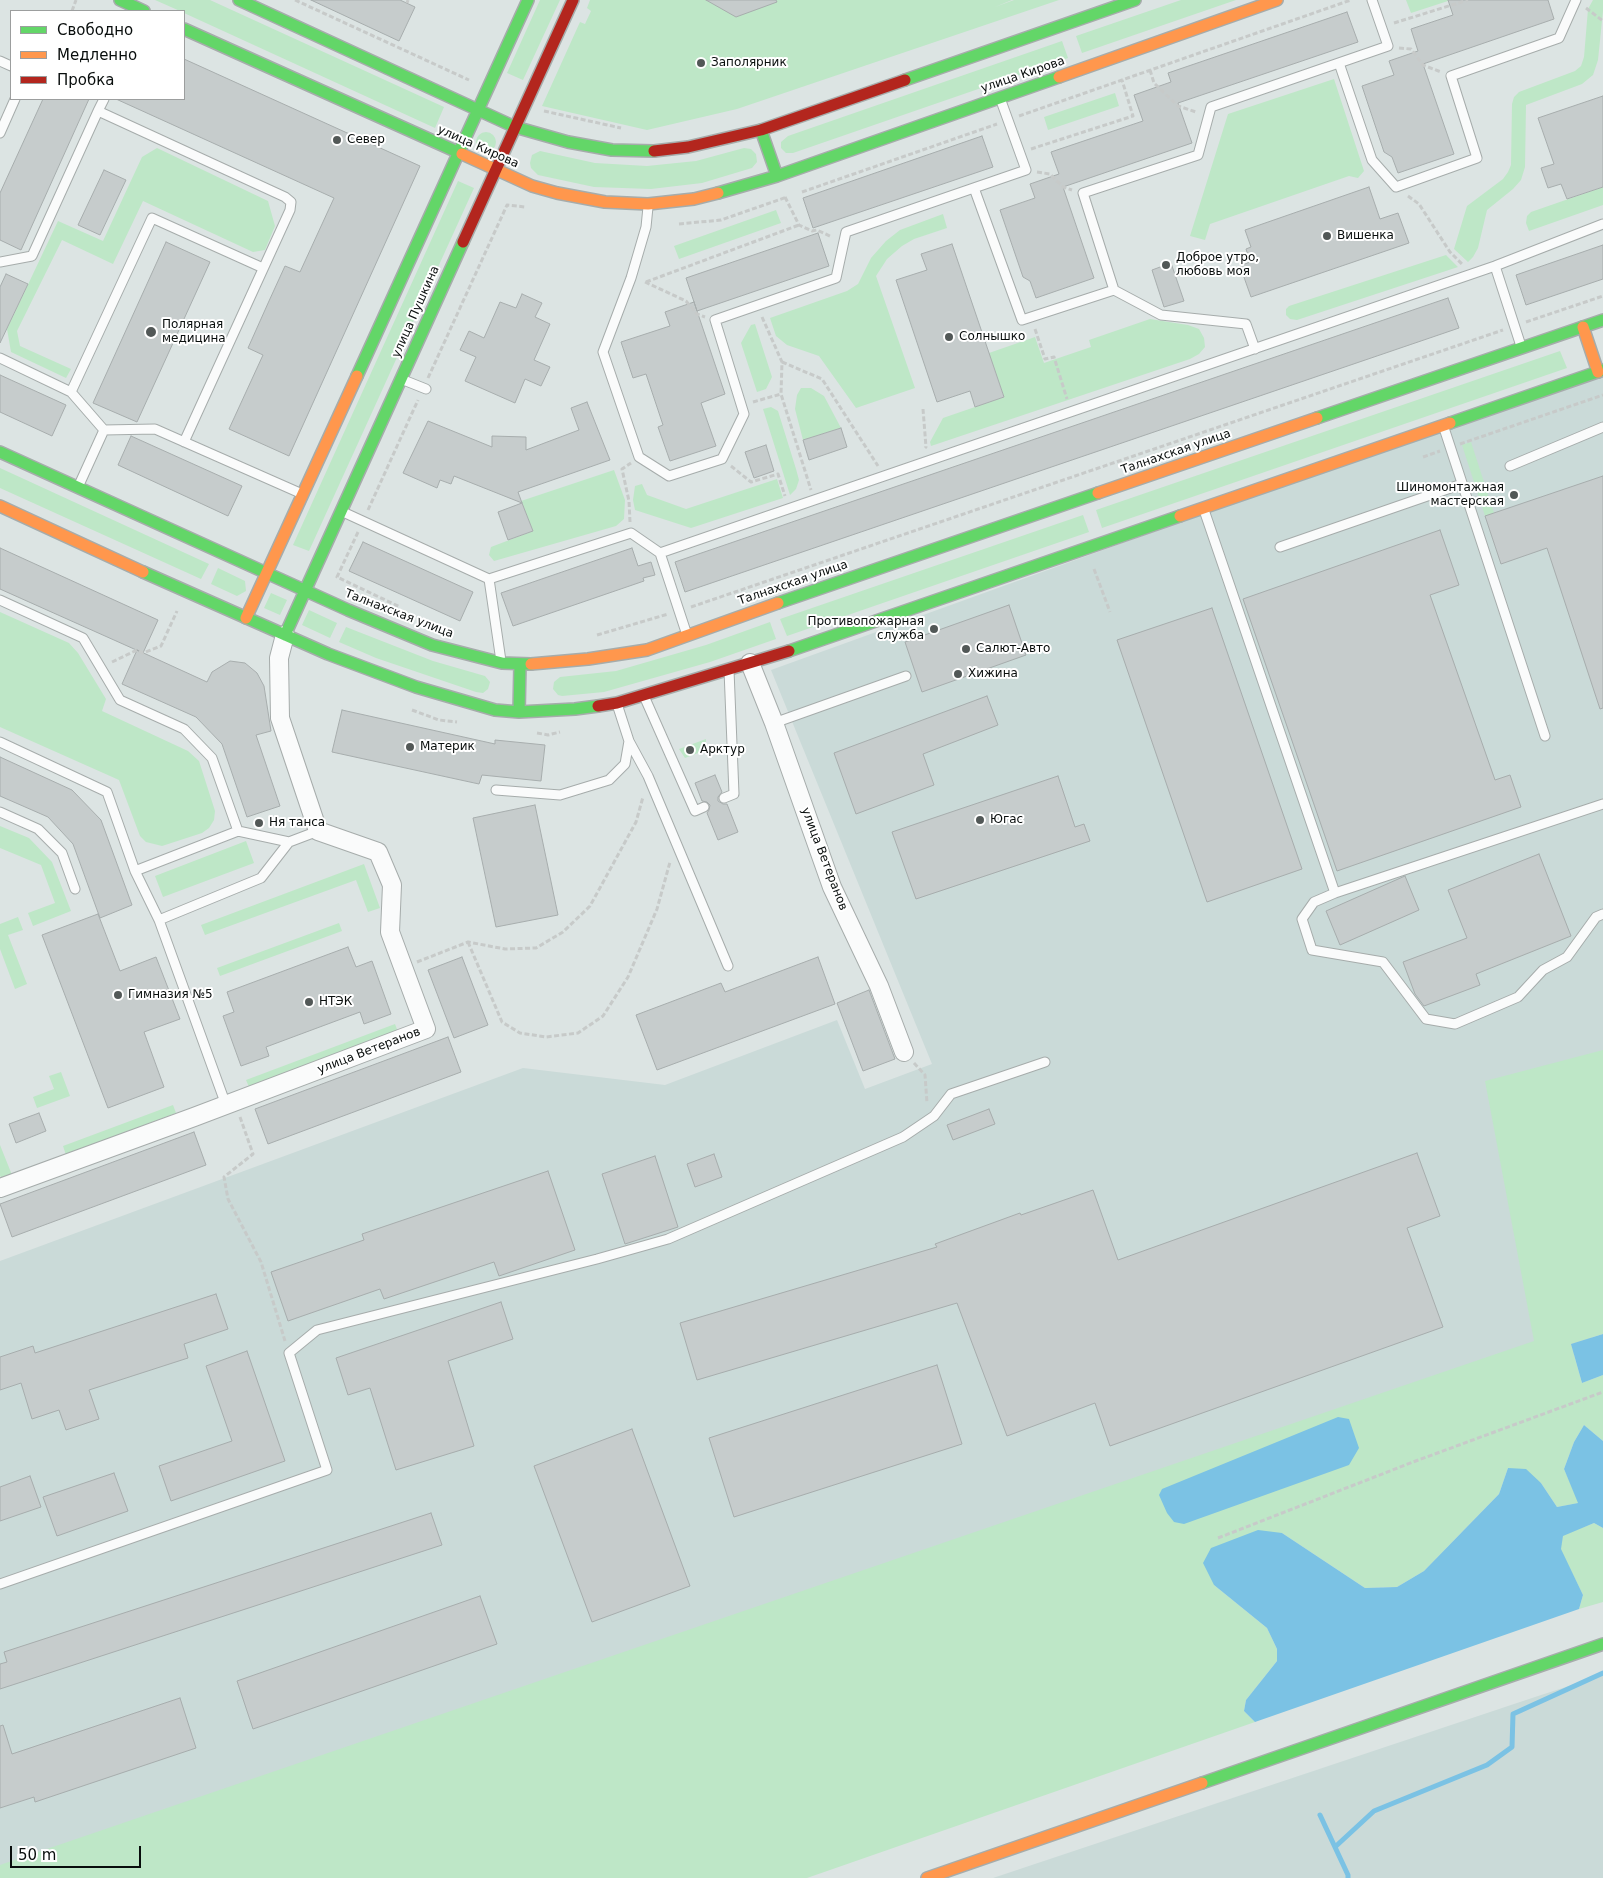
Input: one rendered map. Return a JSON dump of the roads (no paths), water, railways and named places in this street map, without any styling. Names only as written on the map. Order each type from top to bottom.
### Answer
[{"type":"street","points":[[120,0],[142,10]]},
{"type":"street","points":[[239,0],[515,127],[568,142],[603,148],[650,151],[688,147],[761,130],[1135,0]]},
{"type":"street","points":[[246,618],[528,0]]},
{"type":"street","name":"улица Пушкина","points":[[285,635],[573,0]]},
{"type":"street","name":"улица Кирова","points":[[185,29],[532,186],[605,202],[648,204],[694,199],[778,176],[1277,0]]},
{"type":"street","points":[[761,130],[778,176]]},
{"type":"street","name":"Талнахская улица","points":[[0,452],[305,591],[432,645],[502,663],[520,665],[588,659],[647,650],[837,582],[1603,320]]},
{"type":"street","points":[[0,506],[328,654],[416,687],[495,710],[520,712],[575,709],[617,703],[729,670],[1443,425],[1601,374],[1583,327]]},
{"type":"street","points":[[285,635],[279,658],[280,718],[318,831]]},
{"type":"street","name":"улица Ветеранов","points":[[750,663],[832,886],[879,986],[904,1052]]},
{"type":"street","points":[[520,665],[520,712]]},
{"type":"street","name":"улица Ветеранов","points":[[0,1188],[231,1104],[426,1029],[390,932],[392,885],[378,852],[318,831]]},
{"type":"street","points":[[927,1878],[1603,1644]]},
{"type":"lane","points":[[1255,349],[1246,324],[1162,315],[1114,290],[1083,193],[1198,155],[1212,107],[1388,46],[1372,0]]},
{"type":"lane","points":[[1339,63],[1372,160],[1396,187],[1478,158],[1451,76],[1559,38],[1576,0]]},
{"type":"lane","points":[[648,204],[646,227],[631,278],[603,352],[639,457],[669,476],[722,459],[744,414],[715,320],[836,278],[846,232],[1026,170],[1000,98]]},
{"type":"lane","points":[[0,133],[15,100]]},
{"type":"lane","points":[[0,262],[32,256],[104,100]]},
{"type":"lane","points":[[98,111],[285,197],[290,202],[290,210],[184,442]]},
{"type":"lane","points":[[974,188],[1022,320],[1114,290]]},
{"type":"lane","points":[[71,392],[152,218],[263,268]]},
{"type":"lane","points":[[660,554],[1495,266],[1603,224]]},
{"type":"lane","points":[[1495,266],[1522,348]]},
{"type":"lane","points":[[0,358],[71,392],[104,430]]},
{"type":"lane","points":[[401,379],[426,389]]},
{"type":"lane","points":[[1443,425],[1544,736]]},
{"type":"lane","points":[[1510,466],[1603,427]]},
{"type":"lane","points":[[104,430],[155,429],[303,494]]},
{"type":"lane","points":[[78,488],[104,430]]},
{"type":"lane","points":[[1280,548],[1462,484]]},
{"type":"lane","points":[[1203,507],[1334,893]]},
{"type":"lane","points":[[341,512],[489,579],[631,533],[660,554],[687,635]]},
{"type":"lane","points":[[489,579],[502,663]]},
{"type":"lane","points":[[0,600],[83,638],[120,700],[184,729],[212,758],[238,831]]},
{"type":"lane","points":[[724,798],[734,794],[729,670]]},
{"type":"lane","points":[[774,724],[906,676]]},
{"type":"lane","points":[[644,695],[694,811],[704,807]]},
{"type":"lane","points":[[617,703],[629,741],[648,776],[728,966]]},
{"type":"lane","points":[[496,790],[560,795],[609,780],[625,764],[629,741]]},
{"type":"lane","points":[[0,742],[107,792],[136,871],[159,920],[231,1104]]},
{"type":"lane","points":[[1603,804],[1334,893],[1314,902],[1302,919],[1312,950],[1383,962],[1426,1019],[1455,1024],[1518,997],[1543,970],[1567,957],[1596,916],[1603,914]]},
{"type":"lane","points":[[0,812],[38,828],[62,854],[75,889]]},
{"type":"lane","points":[[136,871],[238,831],[289,842]]},
{"type":"lane","points":[[159,920],[261,878],[289,842],[318,831]]},
{"type":"lane","points":[[0,1584],[327,1470],[289,1354],[317,1330],[597,1260],[668,1239],[903,1137],[934,1116],[951,1094],[1046,1062]]},
{"type":"water","points":[[1603,1334],[1603,1375],[1582,1383],[1571,1344]]},
{"type":"water","points":[[1338,1417],[1349,1419],[1359,1448],[1349,1465],[1184,1524],[1174,1522],[1167,1513],[1159,1495],[1162,1489]]},
{"type":"water","points":[[1584,1425],[1603,1441],[1603,1528],[1594,1523],[1563,1536],[1561,1549],[1583,1595],[1579,1609],[1255,1722],[1244,1711],[1246,1700],[1277,1661],[1277,1649],[1267,1628],[1214,1585],[1203,1563],[1211,1548],[1258,1530],[1282,1533],[1365,1588],[1397,1587],[1424,1571],[1499,1494],[1508,1468],[1526,1469],[1541,1483],[1557,1507],[1578,1503],[1564,1469],[1574,1442]]},
{"type":"waterway","points":[[1335,1847],[1374,1811],[1487,1765],[1512,1747],[1513,1714],[1603,1673]]},
{"type":"waterway","points":[[1320,1815],[1348,1878]]},
{"type":"place","name":"Заполярник","points":[[701,63]]},
{"type":"place","name":"Север","points":[[337,140]]},
{"type":"place","name":"Вишенка","points":[[1327,236]]},
{"type":"place","name":"Доброе утро, любовь моя","points":[[1166,265]]},
{"type":"place","name":"Полярная медицина","points":[[151,332]]},
{"type":"place","name":"Солнышко","points":[[949,337]]},
{"type":"place","name":"Шиномонтажная мастерская","points":[[1514,495]]},
{"type":"place","name":"Противопожарная служба","points":[[934,629]]},
{"type":"place","name":"Салют-Авто","points":[[966,649]]},
{"type":"place","name":"Хижина","points":[[958,674]]},
{"type":"place","name":"Материк","points":[[410,747]]},
{"type":"place","name":"Арктур","points":[[690,750]]},
{"type":"place","name":"Югас","points":[[980,820]]},
{"type":"place","name":"Ня танса","points":[[259,823]]},
{"type":"place","name":"Гимназия №5","points":[[118,995]]},
{"type":"place","name":"НТЭК","points":[[309,1002]]}]
